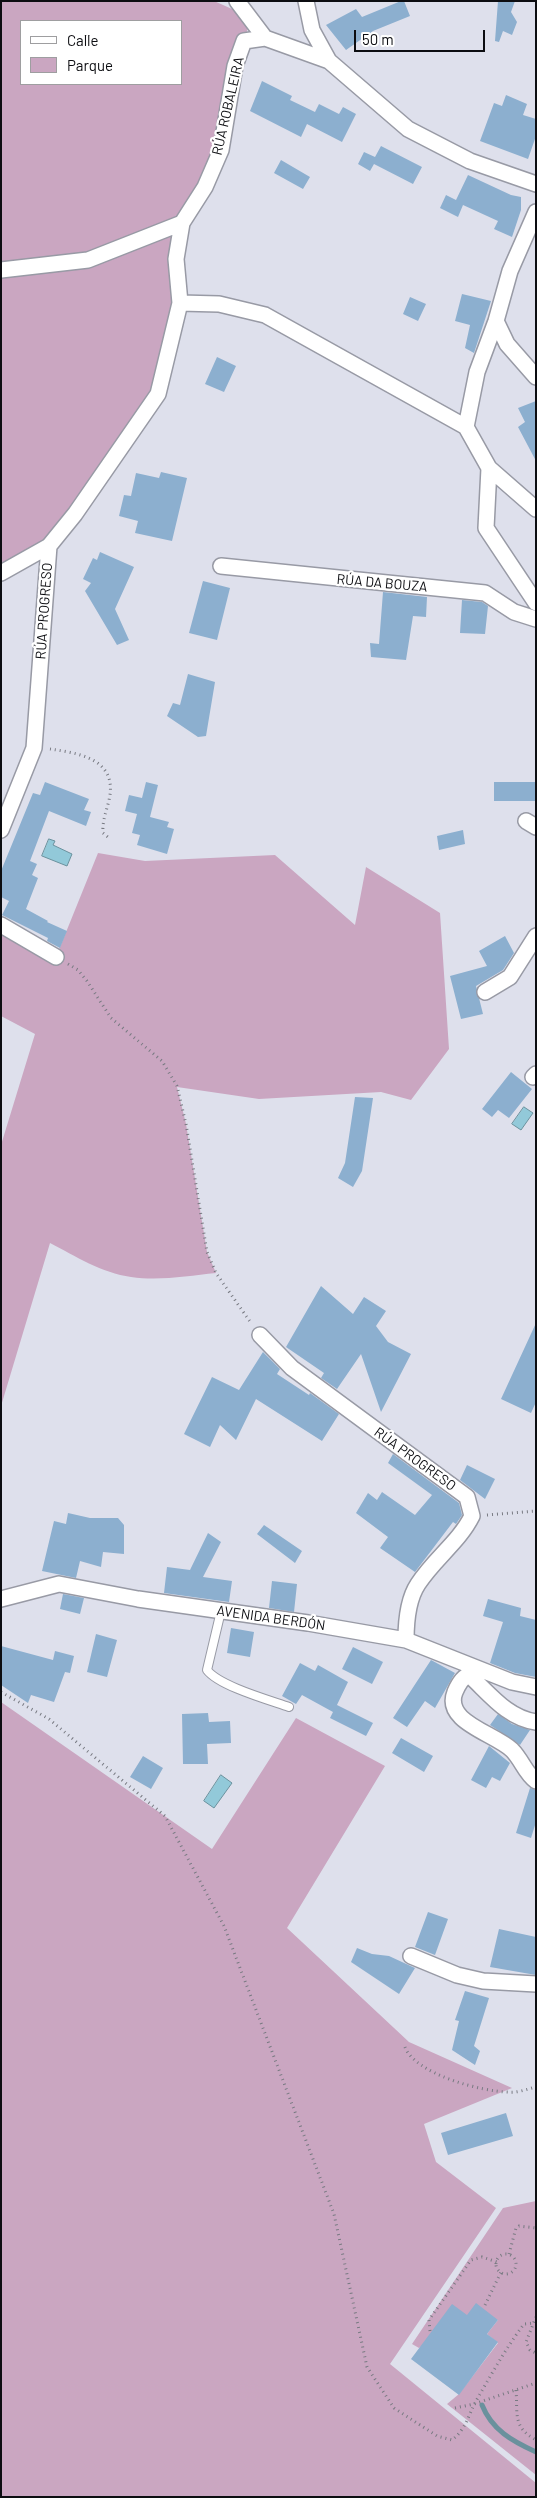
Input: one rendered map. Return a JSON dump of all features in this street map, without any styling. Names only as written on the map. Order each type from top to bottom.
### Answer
[{"type":"street","points":[[237,1],[265,38],[329,61],[408,128],[470,161],[536,184]]},
{"type":"street","points":[[306,1],[312,30],[329,61]]},
{"type":"street","name":"RÚA ROBALEIRA","points":[[180,303],[176,259],[182,223],[204,187],[221,150],[235,66],[244,41],[265,38]]},
{"type":"street","points":[[466,427],[477,372],[496,321],[510,271],[536,212]]},
{"type":"street","points":[[1,270],[88,260],[182,223]]},
{"type":"street","points":[[180,303],[219,304],[265,315],[466,427],[489,468],[536,509]]},
{"type":"street","name":"RÚA PROGRESO","points":[[1,830],[34,748],[49,546],[75,514],[158,394],[180,303]]},
{"type":"street","points":[[496,321],[507,344],[536,377]]},
{"type":"street","points":[[489,468],[486,528],[536,603]]},
{"type":"street","points":[[1,573],[49,546]]},
{"type":"street","name":"RÚA DA BOUZA","points":[[222,566],[485,593],[514,612],[536,619]]},
{"type":"street","points":[[1,924],[56,957]]},
{"type":"street","points":[[485,992],[510,977],[536,936]]},
{"type":"street","name":"RÚA PROGRESO","points":[[260,1335],[292,1368],[467,1497],[472,1516]]},
{"type":"street","points":[[406,1640],[406,1622],[417,1585],[466,1527],[472,1516]]},
{"type":"street","name":"AVENIDA BERDÓN","points":[[1,1599],[60,1584],[138,1599],[308,1623],[406,1640],[471,1671],[536,1688]]},
{"type":"street","points":[[536,1722],[504,1708],[491,1698],[471,1671],[465,1676],[453,1698],[455,1713],[461,1719],[485,1731],[511,1750],[528,1774],[536,1781]]},
{"type":"street","points":[[411,1956],[457,1975],[484,1980],[536,1984]]},
{"type":"lane","points":[[221,1611],[207,1670],[210,1674],[224,1682],[289,1707]]},
{"type":"path","points":[[34,748],[74,754],[98,762],[108,771],[110,795],[102,823],[103,833],[108,838]]},
{"type":"path","points":[[56,957],[78,970],[112,1018],[162,1061],[177,1086],[186,1124],[206,1252],[232,1299],[260,1335]]},
{"type":"path","points":[[472,1516],[536,1511]]},
{"type":"path","points":[[1,1692],[49,1719],[165,1816],[224,1926],[334,2214],[366,2367],[394,2408],[445,2440],[452,2440],[463,2432],[474,2404],[512,2340],[524,2324],[534,2323]]},
{"type":"path","points":[[405,2047],[409,2057],[447,2078],[486,2090],[511,2092],[536,2087]]},
{"type":"path","points":[[509,2254],[516,2228],[519,2226],[536,2228]]},
{"type":"path","points":[[509,2254],[515,2261],[515,2268],[511,2272],[501,2272],[497,2268],[497,2262],[502,2255],[509,2254]]},
{"type":"path","points":[[430,2331],[429,2320],[471,2260],[482,2258],[497,2262]]},
{"type":"path","points":[[485,2304],[501,2272]]},
{"type":"path","points":[[536,2317],[526,2342],[530,2350],[536,2353]]},
{"type":"path","points":[[455,2408],[474,2404],[536,2383]]},
{"type":"path","points":[[516,2390],[519,2426],[524,2433],[536,2440]]},
{"type":"green space","points":[[1,1],[214,1],[250,17],[221,150],[182,223],[180,303],[158,394],[49,546],[1,573]]},
{"type":"green space","points":[[98,853],[145,861],[275,855],[355,925],[366,867],[440,913],[449,1049],[411,1100],[381,1092],[259,1099],[177,1087],[186,1124],[207,1252],[216,1273],[163,1278],[131,1277],[99,1268],[50,1243],[1,1406],[1,1145],[35,1034],[1,1016],[1,930],[56,957]]},
{"type":"green space","points":[[1,1702],[212,1849],[296,1718],[385,1766],[287,1928],[409,2042],[512,2088],[424,2124],[436,2162],[496,2208],[390,2364],[536,2483],[536,2497],[1,2497]]},
{"type":"green space","points":[[536,2201],[536,2475],[447,2404],[459,2394],[498,2343],[487,2334],[498,2320],[467,2315],[419,2348],[412,2344],[503,2208]]},
{"type":"water","points":[[49,839],[55,841],[53,845],[72,854],[67,866],[42,856]]},
{"type":"water","points":[[524,1107],[533,1113],[521,1130],[512,1124]]},
{"type":"water","points":[[221,1775],[232,1783],[214,1808],[204,1801]]},
{"type":"building","points":[[404,1],[410,16],[373,31],[346,50],[326,25],[356,9],[362,17]]},
{"type":"building","points":[[498,1],[515,1],[511,12],[517,22],[512,35],[503,31],[499,42],[495,41]]},
{"type":"building","points":[[262,81],[292,96],[290,100],[315,112],[319,104],[339,114],[343,107],[356,114],[342,142],[307,124],[301,137],[250,111]]},
{"type":"building","points":[[506,95],[527,104],[523,115],[536,119],[536,136],[528,159],[480,141],[494,103],[502,106]]},
{"type":"building","points":[[381,146],[422,167],[413,184],[374,164],[370,171],[358,164],[364,152],[375,157]]},
{"type":"building","points":[[281,160],[310,177],[303,189],[274,173]]},
{"type":"building","points":[[468,175],[511,195],[521,197],[521,210],[512,237],[494,229],[498,221],[463,205],[458,217],[440,208],[446,195],[456,200]]},
{"type":"building","points":[[462,294],[491,301],[474,353],[465,348],[470,325],[455,321]]},
{"type":"building","points":[[410,297],[426,304],[418,321],[403,314]]},
{"type":"building","points":[[217,357],[236,366],[224,392],[205,384]]},
{"type":"building","points":[[536,401],[536,461],[518,427],[525,422],[518,408]]},
{"type":"building","points":[[161,472],[187,478],[172,541],[135,533],[138,521],[119,516],[124,495],[131,496],[136,473],[159,478]]},
{"type":"building","points":[[100,552],[134,567],[115,609],[129,640],[117,645],[85,591],[91,583],[83,579],[93,558],[97,560]]},
{"type":"building","points":[[203,581],[230,588],[217,640],[189,633]]},
{"type":"building","points":[[383,592],[427,597],[426,617],[413,616],[406,660],[371,657],[370,643],[379,644]]},
{"type":"building","points":[[462,600],[482,602],[488,606],[485,634],[460,633]]},
{"type":"building","points":[[188,674],[215,682],[206,736],[198,737],[167,716],[173,703],[180,705]]},
{"type":"building","points":[[45,782],[89,799],[84,810],[91,812],[86,826],[49,811],[30,861],[37,864],[32,875],[38,878],[26,909],[47,922],[67,931],[60,948],[47,941],[48,938],[2,915],[9,901],[1,897],[1,871],[33,793],[40,795]]},
{"type":"building","points":[[146,782],[158,785],[150,817],[169,822],[167,827],[174,829],[167,854],[137,845],[140,835],[132,833],[137,814],[125,811],[129,795],[142,798]]},
{"type":"building","points":[[494,782],[536,782],[536,801],[494,801]]},
{"type":"building","points":[[463,830],[465,844],[439,850],[437,836]]},
{"type":"building","points":[[505,936],[514,953],[503,970],[476,986],[483,1014],[461,1019],[450,976],[487,966],[479,951]]},
{"type":"building","points":[[511,1072],[532,1089],[509,1118],[498,1110],[492,1117],[482,1109]]},
{"type":"building","points":[[355,1097],[373,1098],[362,1171],[353,1187],[338,1178],[345,1163]]},
{"type":"building","points":[[321,1286],[353,1314],[364,1297],[386,1311],[376,1326],[388,1342],[411,1354],[381,1412],[361,1354],[337,1389],[321,1378],[324,1373],[286,1347]]},
{"type":"building","points":[[536,1323],[536,1402],[531,1413],[501,1399]]},
{"type":"building","points":[[263,1352],[280,1369],[277,1374],[309,1395],[310,1393],[339,1414],[322,1441],[256,1399],[236,1440],[220,1425],[210,1447],[184,1434],[212,1377],[239,1390]]},
{"type":"building","points":[[393,1454],[459,1503],[462,1515],[456,1524],[453,1522],[415,1572],[380,1548],[388,1537],[356,1513],[368,1493],[377,1500],[382,1492],[415,1515],[432,1495],[388,1463]]},
{"type":"building","points":[[467,1465],[495,1479],[485,1499],[460,1480]]},
{"type":"building","points":[[68,1513],[90,1518],[118,1518],[124,1525],[124,1554],[103,1552],[101,1567],[80,1561],[76,1578],[42,1571],[54,1521],[66,1524]]},
{"type":"building","points":[[264,1525],[302,1551],[295,1563],[257,1534]]},
{"type":"building","points":[[208,1533],[221,1542],[203,1577],[232,1581],[229,1602],[164,1593],[167,1567],[190,1570]]},
{"type":"building","points":[[272,1581],[297,1584],[294,1612],[269,1608]]},
{"type":"building","points":[[63,1594],[84,1598],[80,1614],[60,1609]]},
{"type":"building","points":[[488,1599],[521,1608],[520,1616],[536,1620],[536,1677],[515,1673],[490,1663],[503,1622],[483,1616]]},
{"type":"building","points":[[231,1628],[254,1632],[250,1657],[227,1653]]},
{"type":"building","points":[[96,1634],[117,1640],[107,1677],[87,1672]]},
{"type":"building","points":[[1,1646],[53,1660],[55,1651],[74,1656],[70,1673],[65,1672],[54,1702],[31,1695],[28,1703],[1,1685]]},
{"type":"building","points":[[353,1647],[383,1662],[372,1684],[342,1669]]},
{"type":"building","points":[[431,1660],[455,1673],[435,1708],[425,1701],[407,1727],[393,1718]]},
{"type":"building","points":[[300,1663],[315,1671],[318,1665],[348,1682],[336,1707],[337,1705],[373,1723],[366,1736],[330,1718],[333,1712],[302,1695],[296,1704],[282,1696]]},
{"type":"building","points":[[208,1713],[209,1722],[230,1721],[231,1743],[207,1744],[208,1764],[183,1764],[182,1714]]},
{"type":"building","points":[[498,1714],[512,1724],[530,1730],[520,1745],[490,1725]]},
{"type":"building","points":[[401,1738],[433,1756],[424,1772],[392,1753]]},
{"type":"building","points":[[489,1746],[510,1763],[500,1781],[492,1777],[486,1788],[471,1780]]},
{"type":"building","points":[[143,1756],[163,1768],[151,1789],[130,1777]]},
{"type":"building","points":[[530,1788],[536,1790],[536,1822],[531,1838],[516,1833]]},
{"type":"building","points":[[428,1912],[448,1919],[435,1955],[415,1947]]},
{"type":"building","points":[[499,1929],[536,1937],[536,1975],[490,1967]]},
{"type":"building","points":[[357,1948],[372,1954],[389,1956],[415,1968],[399,1994],[351,1962]]},
{"type":"building","points":[[465,1991],[489,1998],[474,2046],[480,2051],[475,2065],[452,2050],[459,2021],[455,2020]]},
{"type":"building","points":[[506,2113],[513,2136],[448,2155],[441,2133]]},
{"type":"building","points":[[476,2303],[498,2320],[487,2334],[498,2342],[459,2395],[411,2359],[452,2304],[467,2315]]},
{"type":"waterway","points":[[482,2405],[486,2414],[497,2428],[519,2444],[536,2452]]}]
